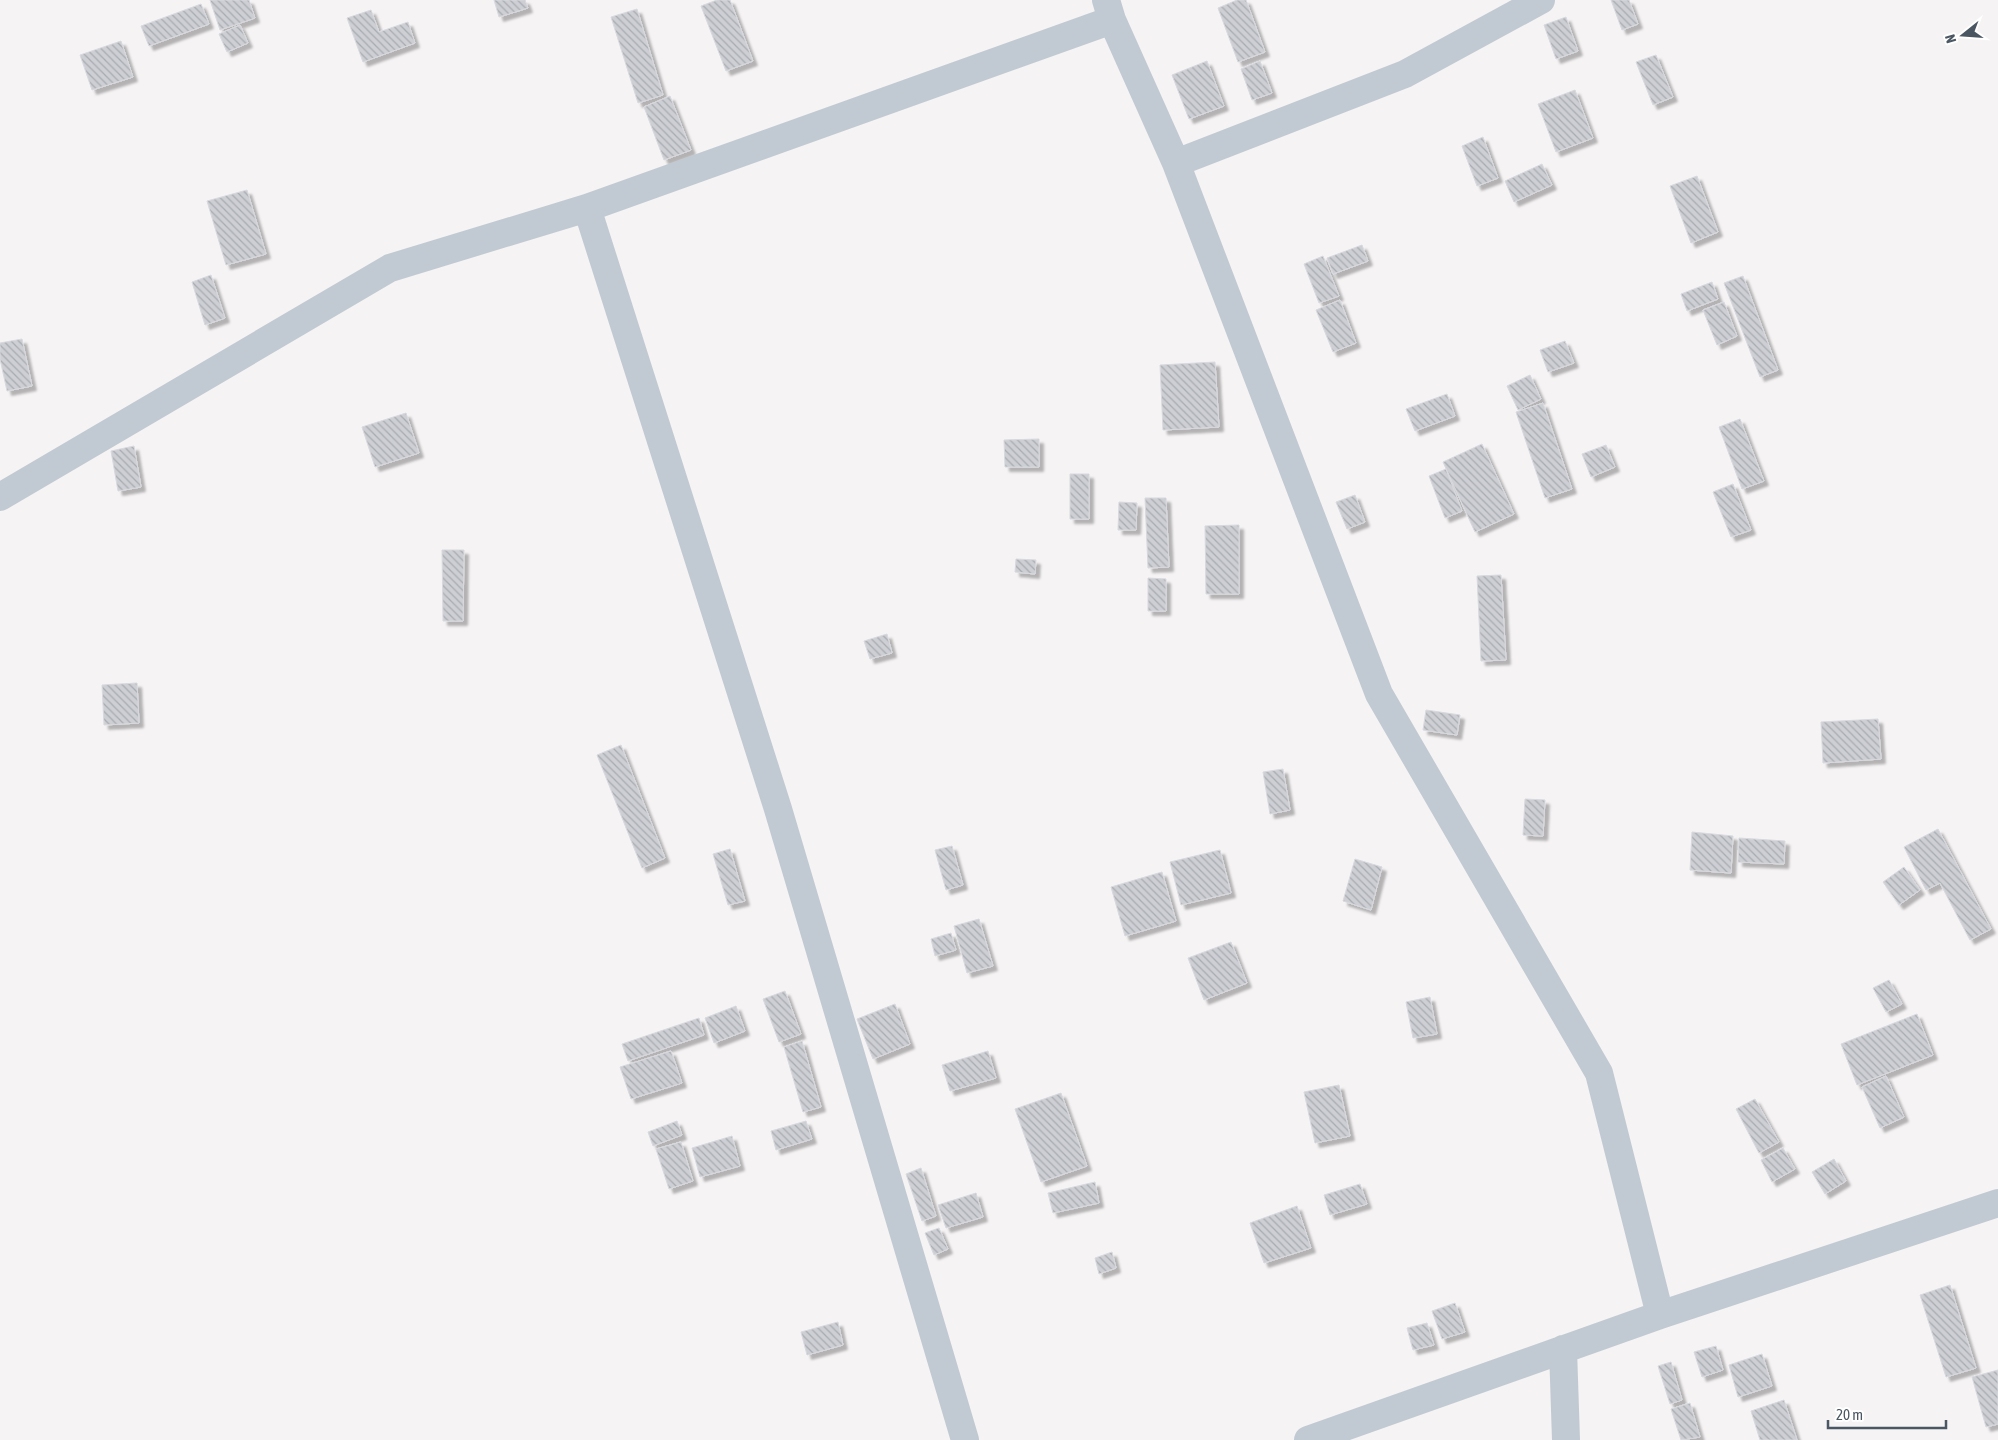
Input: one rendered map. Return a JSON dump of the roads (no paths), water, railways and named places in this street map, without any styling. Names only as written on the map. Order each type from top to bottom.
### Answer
[{"type":"street","points":[[1176,163],[1405,74],[1541,0]]},
{"type":"street","points":[[0,497],[390,268],[588,208],[1109,10],[1176,163],[1379,694],[1599,1073],[1660,1315]]},
{"type":"street","points":[[588,208],[778,809],[965,1440]]},
{"type":"street","points":[[1308,1440],[1660,1315],[1998,1203]]},
{"type":"street","points":[[1563,1349],[1566,1440]]}]
